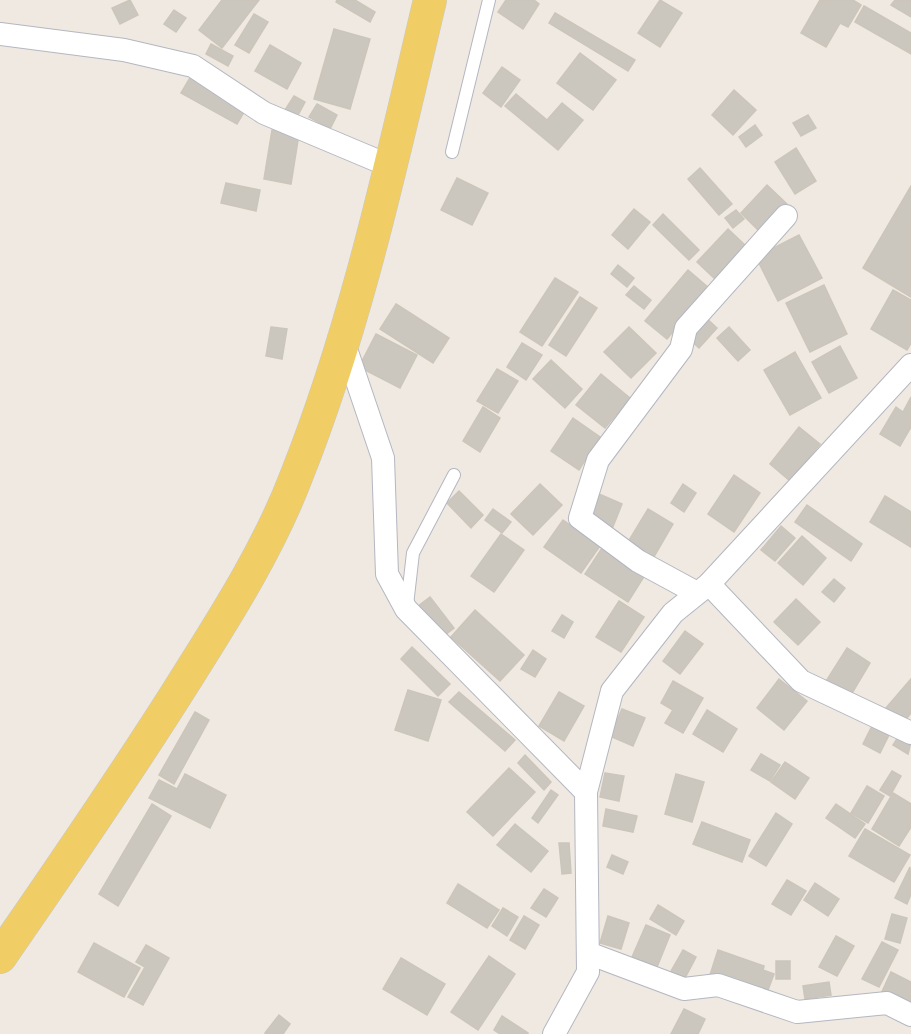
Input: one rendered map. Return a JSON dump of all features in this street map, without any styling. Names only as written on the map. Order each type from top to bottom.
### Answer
[{"type":"main road","points":[[0,957],[117,788],[230,609],[296,478],[343,340],[390,166],[430,0]]},
{"type":"street","points":[[0,34],[124,50],[193,66],[264,113],[390,166]]},
{"type":"street","points":[[786,216],[686,328],[681,349],[598,460],[580,518],[638,561],[703,589],[801,681],[911,733]]},
{"type":"street","points":[[343,340],[383,458],[387,574],[406,609],[586,792]]},
{"type":"street","points":[[554,1034],[588,972],[586,792],[612,691],[673,613],[703,589],[911,365]]},
{"type":"street","points":[[588,952],[684,989],[718,985],[797,1012],[887,1003],[911,1015]]},
{"type":"lane","points":[[452,152],[489,0]]},
{"type":"lane","points":[[406,609],[413,553],[454,475]]},
{"type":"building","points":[[130,0],[138,15],[120,24],[112,8]]},
{"type":"building","points":[[222,0],[259,0],[222,48],[199,30]]},
{"type":"building","points":[[337,0],[355,0],[375,12],[370,22],[336,2]]},
{"type":"building","points":[[506,0],[534,0],[539,4],[523,29],[498,12]]},
{"type":"building","points":[[660,0],[682,13],[660,47],[638,33]]},
{"type":"building","points":[[820,0],[853,0],[861,5],[848,27],[840,23],[826,47],[801,33]]},
{"type":"building","points":[[895,0],[911,0],[911,17],[891,5]]},
{"type":"building","points":[[864,6],[911,33],[911,54],[855,22]]},
{"type":"building","points":[[174,10],[186,18],[176,32],[164,24]]},
{"type":"building","points":[[555,13],[635,60],[628,71],[549,23]]},
{"type":"building","points":[[254,14],[268,22],[249,53],[235,45]]},
{"type":"building","points":[[334,29],[370,39],[350,109],[314,99]]},
{"type":"building","points":[[211,44],[233,56],[228,66],[206,54]]},
{"type":"building","points":[[270,45],[301,63],[287,89],[255,71]]},
{"type":"building","points":[[580,53],[616,80],[593,110],[557,83]]},
{"type":"building","points":[[502,67],[520,80],[501,107],[483,93]]},
{"type":"building","points":[[191,76],[247,107],[237,124],[181,93]]},
{"type":"building","points":[[734,90],[756,110],[733,135],[712,115]]},
{"type":"building","points":[[516,94],[547,120],[562,103],[583,120],[558,150],[505,106]]},
{"type":"building","points":[[294,96],[305,102],[297,117],[285,110]]},
{"type":"building","points":[[317,104],[337,115],[330,129],[309,117]]},
{"type":"building","points":[[808,115],[816,128],[801,136],[793,123]]},
{"type":"building","points":[[755,125],[762,135],[746,147],[739,137]]},
{"type":"building","points":[[272,130],[299,134],[291,184],[264,179]]},
{"type":"building","points":[[796,148],[816,181],[795,194],[775,162]]},
{"type":"building","points":[[700,168],[732,204],[719,215],[688,179]]},
{"type":"building","points":[[457,178],[488,193],[472,225],[441,210]]},
{"type":"building","points":[[226,183],[260,190],[256,211],[221,203]]},
{"type":"building","points":[[767,185],[787,204],[760,232],[741,213]]},
{"type":"building","points":[[911,186],[911,297],[863,268]]},
{"type":"building","points":[[634,209],[650,222],[628,249],[612,235]]},
{"type":"building","points":[[736,210],[744,219],[733,228],[725,218]]},
{"type":"building","points":[[663,214],[699,250],[689,260],[653,225]]},
{"type":"building","points":[[728,229],[746,246],[715,279],[697,262]]},
{"type":"building","points":[[799,235],[822,278],[778,301],[756,257]]},
{"type":"building","points":[[618,265],[634,278],[627,287],[611,274]]},
{"type":"building","points":[[688,270],[709,288],[667,339],[645,321]]},
{"type":"building","points":[[555,278],[578,292],[542,346],[520,332]]},
{"type":"building","points":[[824,285],[847,334],[810,352],[786,303]]},
{"type":"building","points":[[634,286],[651,300],[644,309],[626,295]]},
{"type":"building","points":[[893,290],[911,300],[911,343],[907,350],[871,329]]},
{"type":"building","points":[[580,297],[597,308],[566,356],[549,345]]},
{"type":"building","points":[[396,304],[449,338],[433,363],[380,329]]},
{"type":"building","points":[[705,317],[717,328],[699,348],[687,337]]},
{"type":"building","points":[[271,327],[287,329],[282,359],[266,356]]},
{"type":"building","points":[[629,327],[656,353],[631,378],[604,352]]},
{"type":"building","points":[[729,327],[750,350],[738,361],[717,338]]},
{"type":"building","points":[[376,334],[417,355],[400,388],[359,367]]},
{"type":"building","points":[[522,343],[542,355],[526,380],[507,367]]},
{"type":"building","points":[[840,346],[857,378],[829,393],[812,362]]},
{"type":"building","points":[[795,352],[821,398],[790,415],[764,370]]},
{"type":"building","points":[[551,360],[582,389],[565,408],[533,379]]},
{"type":"building","points":[[497,369],[518,381],[498,413],[477,401]]},
{"type":"building","points":[[601,374],[630,398],[605,428],[576,405]]},
{"type":"building","points":[[911,397],[911,427],[900,446],[880,434],[896,407],[903,412]]},
{"type":"building","points":[[483,407],[500,418],[480,452],[463,441]]},
{"type":"building","points":[[573,418],[600,437],[579,470],[551,451]]},
{"type":"building","points":[[799,427],[820,444],[790,481],[770,464]]},
{"type":"building","points":[[734,475],[760,493],[734,532],[708,514]]},
{"type":"building","points":[[540,484],[562,505],[533,535],[511,514]]},
{"type":"building","points":[[683,484],[696,493],[684,512],[671,503]]},
{"type":"building","points":[[459,491],[483,515],[471,528],[447,503]]},
{"type":"building","points":[[599,494],[622,504],[612,529],[589,520]]},
{"type":"building","points":[[885,496],[911,512],[911,547],[870,522]]},
{"type":"building","points":[[807,505],[862,544],[851,561],[795,522]]},
{"type":"building","points":[[493,509],[511,522],[502,533],[485,520]]},
{"type":"building","points":[[648,509],[673,524],[651,562],[625,547]]},
{"type":"building","points":[[563,520],[600,546],[581,573],[544,547]]},
{"type":"building","points":[[781,526],[795,538],[775,561],[761,550]]},
{"type":"building","points":[[501,534],[524,550],[494,592],[471,576]]},
{"type":"building","points":[[802,536],[826,558],[803,585],[778,563]]},
{"type":"building","points":[[602,548],[645,575],[628,602],[585,574]]},
{"type":"building","points":[[834,579],[845,588],[834,602],[822,592]]},
{"type":"building","points":[[430,597],[454,628],[441,638],[417,607]]},
{"type":"building","points":[[796,599],[820,622],[798,645],[774,622]]},
{"type":"building","points":[[619,601],[644,617],[621,652],[596,637]]},
{"type":"building","points":[[475,610],[524,655],[500,681],[451,637]]},
{"type":"building","points":[[562,615],[573,622],[564,638],[552,631]]},
{"type":"building","points":[[685,631],[703,644],[680,674],[663,661]]},
{"type":"building","points":[[412,647],[450,684],[438,696],[401,659]]},
{"type":"building","points":[[847,648],[870,663],[848,700],[823,686]]},
{"type":"building","points":[[533,650],[546,659],[535,677],[521,669]]},
{"type":"building","points":[[779,679],[807,701],[784,730],[757,708]]},
{"type":"building","points":[[911,679],[911,713],[903,723],[886,708]]},
{"type":"building","points":[[673,681],[703,698],[683,733],[665,723],[673,710],[661,703]]},
{"type":"building","points":[[408,690],[441,700],[428,741],[395,730]]},
{"type":"building","points":[[459,692],[515,740],[505,751],[449,702]]},
{"type":"building","points":[[559,692],[584,706],[564,741],[539,726]]},
{"type":"building","points":[[622,709],[645,718],[633,746],[610,736]]},
{"type":"building","points":[[707,710],[737,729],[723,752],[693,734]]},
{"type":"building","points":[[195,712],[209,720],[174,784],[159,775]]},
{"type":"building","points":[[874,722],[891,731],[880,753],[863,744]]},
{"type":"building","points":[[900,734],[911,742],[908,754],[893,745]]},
{"type":"building","points":[[761,754],[780,765],[770,781],[751,770]]},
{"type":"building","points":[[525,755],[551,782],[544,790],[518,763]]},
{"type":"building","points":[[785,762],[809,778],[795,799],[771,782]]},
{"type":"building","points":[[509,768],[535,792],[493,836],[467,812]]},
{"type":"building","points":[[892,771],[901,776],[890,796],[880,790]]},
{"type":"building","points":[[605,773],[624,776],[619,801],[600,797]]},
{"type":"building","points":[[185,774],[226,795],[210,828],[149,798],[159,780],[177,789]]},
{"type":"building","points":[[676,774],[704,782],[692,822],[665,814]]},
{"type":"building","points":[[867,786],[884,796],[868,823],[851,813]]},
{"type":"building","points":[[551,790],[558,795],[538,823],[532,818]]},
{"type":"building","points":[[893,793],[911,804],[911,827],[899,846],[872,829]]},
{"type":"building","points":[[152,804],[171,816],[118,906],[99,894]]},
{"type":"building","points":[[836,804],[865,824],[855,838],[826,818]]},
{"type":"building","points":[[606,809],[637,816],[633,832],[603,826]]},
{"type":"building","points":[[776,813],[792,824],[766,866],[749,856]]},
{"type":"building","points":[[702,822],[750,840],[742,862],[693,844]]},
{"type":"building","points":[[515,824],[548,851],[531,872],[497,845]]},
{"type":"building","points":[[865,829],[910,855],[894,882],[849,856]]},
{"type":"building","points":[[559,843],[569,843],[571,873],[562,874]]},
{"type":"building","points":[[612,855],[628,862],[623,874],[607,867]]},
{"type":"building","points":[[910,867],[911,894],[907,904],[895,898]]},
{"type":"building","points":[[787,880],[806,891],[791,915],[772,904]]},
{"type":"building","points":[[815,883],[839,899],[828,916],[804,900]]},
{"type":"building","points":[[458,884],[499,910],[487,928],[447,903]]},
{"type":"building","points":[[544,889],[558,898],[546,917],[531,908]]},
{"type":"building","points":[[658,905],[684,921],[676,935],[650,919]]},
{"type":"building","points":[[503,908],[518,917],[507,936],[492,926]]},
{"type":"building","points":[[892,914],[907,918],[900,943],[885,939]]},
{"type":"building","points":[[524,916],[539,925],[525,949],[510,940]]},
{"type":"building","points":[[608,916],[629,923],[621,949],[600,943]]},
{"type":"building","points":[[646,925],[670,935],[657,967],[632,957]]},
{"type":"building","points":[[836,936],[854,946],[837,976],[819,967]]},
{"type":"building","points":[[882,942],[898,950],[879,987],[862,979]]},
{"type":"building","points":[[94,943],[140,968],[124,997],[78,972]]},
{"type":"building","points":[[146,945],[169,958],[143,1005],[128,997],[145,967],[136,962]]},
{"type":"building","points":[[683,950],[696,957],[684,980],[670,973]]},
{"type":"building","points":[[718,950],[764,966],[763,970],[774,974],[765,998],[709,978]]},
{"type":"building","points":[[489,956],[515,974],[478,1030],[451,1012]]},
{"type":"building","points":[[401,958],[445,984],[427,1015],[383,989]]},
{"type":"building","points":[[776,961],[790,961],[790,979],[776,979]]},
{"type":"building","points":[[891,972],[911,982],[911,1008],[881,994]]},
{"type":"building","points":[[829,982],[831,995],[805,999],[803,986]]},
{"type":"building","points":[[684,1009],[705,1019],[698,1034],[671,1034]]},
{"type":"building","points":[[279,1015],[290,1024],[283,1034],[265,1033]]},
{"type":"building","points":[[502,1016],[528,1034],[500,1034],[494,1030]]}]
